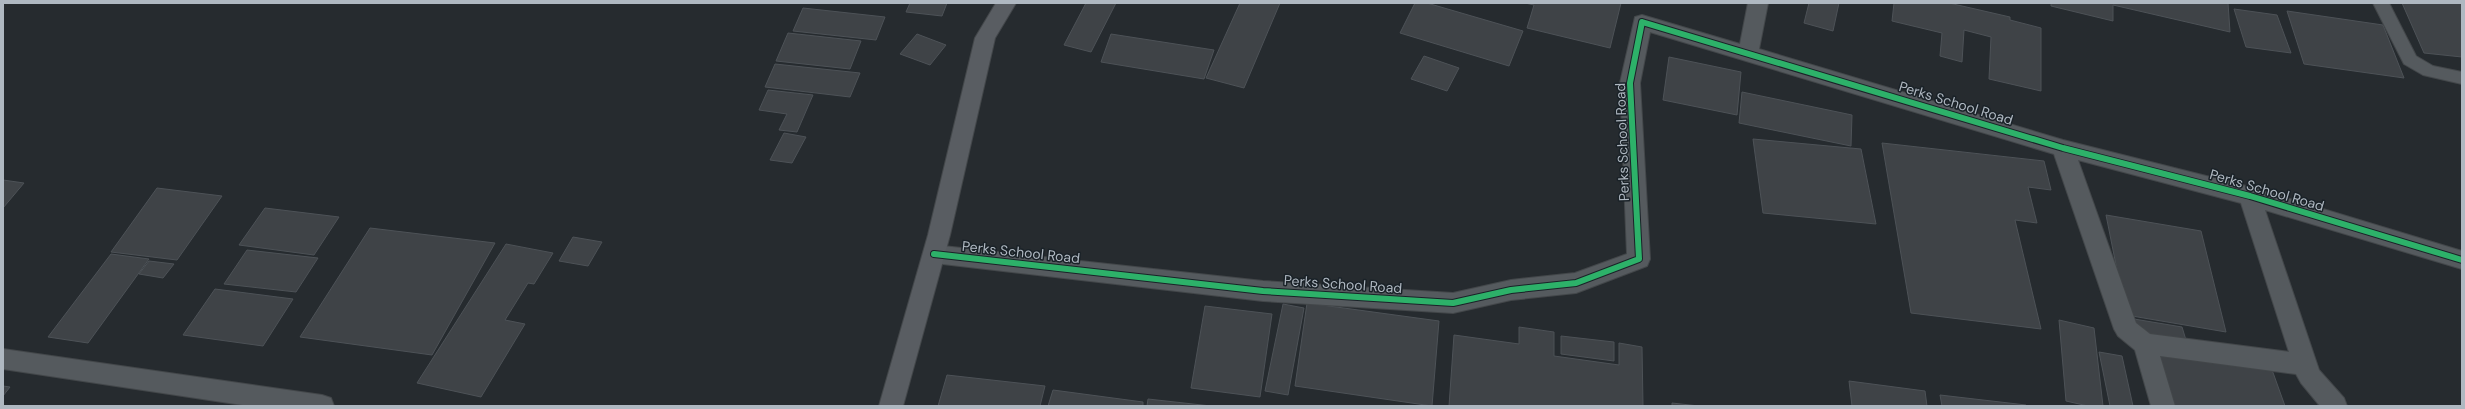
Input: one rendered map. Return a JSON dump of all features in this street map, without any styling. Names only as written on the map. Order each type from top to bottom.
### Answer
[{"type":"street","points":[[891,406],[934,254],[985,38],[1006,3]]},
{"type":"street","points":[[1748,54],[1758,3]]},
{"type":"street","name":"Perks School Road","points":[[934,254],[1262,291],[1453,303],[1511,290],[1576,283],[1638,259],[1630,83],[1642,22],[2064,148],[2250,196],[2462,260]]},
{"type":"street","points":[[2064,148],[2126,329],[2145,344],[2307,365]]},
{"type":"street","points":[[2250,196],[2310,376],[2335,406]]},
{"type":"street","points":[[2145,344],[2163,406]]},
{"type":"street","points":[[3,359],[322,406]]},
{"type":"lane","points":[[2381,3],[2410,60],[2429,70],[2462,78]]},
{"type":"building","points":[[910,3],[947,3],[942,16],[906,12]]},
{"type":"building","points":[[1086,3],[1116,3],[1091,52],[1064,45]]},
{"type":"building","points":[[1240,3],[1280,3],[1244,88],[1206,78]]},
{"type":"building","points":[[1415,3],[1427,3],[1523,31],[1509,66],[1400,33]]},
{"type":"building","points":[[1525,3],[1621,3],[1610,48],[1527,28],[1534,5]]},
{"type":"building","points":[[1809,3],[1839,3],[1833,31],[1804,23]]},
{"type":"building","points":[[1894,3],[1949,3],[2010,17],[2010,20],[2041,28],[2041,91],[1989,79],[1991,37],[1964,30],[1962,62],[1940,56],[1942,33],[1892,21]]},
{"type":"building","points":[[2051,3],[2228,3],[2230,32],[2113,5],[2113,21],[2051,6]]},
{"type":"building","points":[[2402,3],[2462,3],[2462,57],[2424,53]]},
{"type":"building","points":[[803,8],[885,17],[876,40],[793,31]]},
{"type":"building","points":[[2234,9],[2277,15],[2291,53],[2246,47]]},
{"type":"building","points":[[2287,11],[2383,25],[2404,78],[2304,64]]},
{"type":"building","points":[[788,33],[861,41],[850,69],[776,61]]},
{"type":"building","points":[[917,34],[946,45],[930,65],[900,54]]},
{"type":"building","points":[[1111,34],[1214,50],[1204,79],[1101,62]]},
{"type":"building","points":[[1424,56],[1459,68],[1447,91],[1411,79]]},
{"type":"building","points":[[1669,57],[1741,72],[1737,115],[1663,100]]},
{"type":"building","points":[[775,64],[860,73],[850,97],[765,87]]},
{"type":"building","points":[[768,90],[813,95],[797,132],[779,130],[787,114],[759,110]]},
{"type":"building","points":[[1742,92],[1852,115],[1851,146],[1739,123]]},
{"type":"building","points":[[784,133],[806,137],[792,163],[770,160]]},
{"type":"building","points":[[1753,139],[1861,149],[1876,224],[1763,213]]},
{"type":"building","points":[[1882,143],[2044,161],[2051,190],[2028,187],[2037,223],[2015,220],[2041,329],[1911,313]]},
{"type":"building","points":[[3,180],[24,183],[3,208]]},
{"type":"building","points":[[157,188],[222,196],[177,260],[111,252]]},
{"type":"building","points":[[265,208],[339,217],[314,255],[239,245]]},
{"type":"building","points":[[2106,215],[2201,231],[2226,332],[2126,315]]},
{"type":"building","points":[[370,228],[495,243],[432,355],[300,337]]},
{"type":"building","points":[[573,237],[602,242],[588,266],[559,261]]},
{"type":"building","points":[[506,244],[553,253],[534,284],[528,283],[505,320],[525,324],[481,397],[417,383]]},
{"type":"building","points":[[247,250],[318,258],[296,292],[224,284]]},
{"type":"building","points":[[111,254],[149,259],[88,343],[48,337]]},
{"type":"building","points":[[149,261],[174,264],[163,278],[139,274]]},
{"type":"building","points":[[215,289],[293,299],[263,346],[183,335]]},
{"type":"building","points":[[1307,303],[1439,321],[1432,406],[1295,386]]},
{"type":"building","points":[[1283,304],[1304,308],[1288,395],[1265,391]]},
{"type":"building","points":[[1205,306],[1272,314],[1260,397],[1191,388]]},
{"type":"building","points":[[2128,318],[2182,327],[2186,340],[2132,332]]},
{"type":"building","points":[[2059,320],[2094,328],[2103,406],[2088,406],[2066,401]]},
{"type":"building","points":[[1519,327],[1554,332],[1554,356],[1619,365],[1619,343],[1642,347],[1643,406],[1449,406],[1454,335],[1519,344]]},
{"type":"building","points":[[1561,336],[1614,342],[1614,361],[1561,354]]},
{"type":"building","points":[[2099,352],[2122,356],[2133,406],[2110,406]]},
{"type":"building","points":[[2156,354],[2271,367],[2285,406],[2172,406]]},
{"type":"building","points":[[947,375],[1045,386],[1040,406],[938,406]]},
{"type":"building","points":[[1849,381],[1925,391],[1927,406],[1852,406]]},
{"type":"building","points":[[3,386],[10,387],[3,396]]},
{"type":"building","points":[[1053,390],[1143,402],[1143,406],[1048,406]]},
{"type":"building","points":[[1940,395],[2026,405],[2026,406],[1942,406]]},
{"type":"building","points":[[1148,399],[1211,406],[1147,406]]},
{"type":"building","points":[[1672,403],[1699,406],[1672,406]]},
{"type":"cycle path","points":[[934,254],[1263,291],[1453,303],[1511,290],[1576,283],[1639,259],[1630,83],[1642,22],[2063,148],[2250,196],[2462,260]]}]
